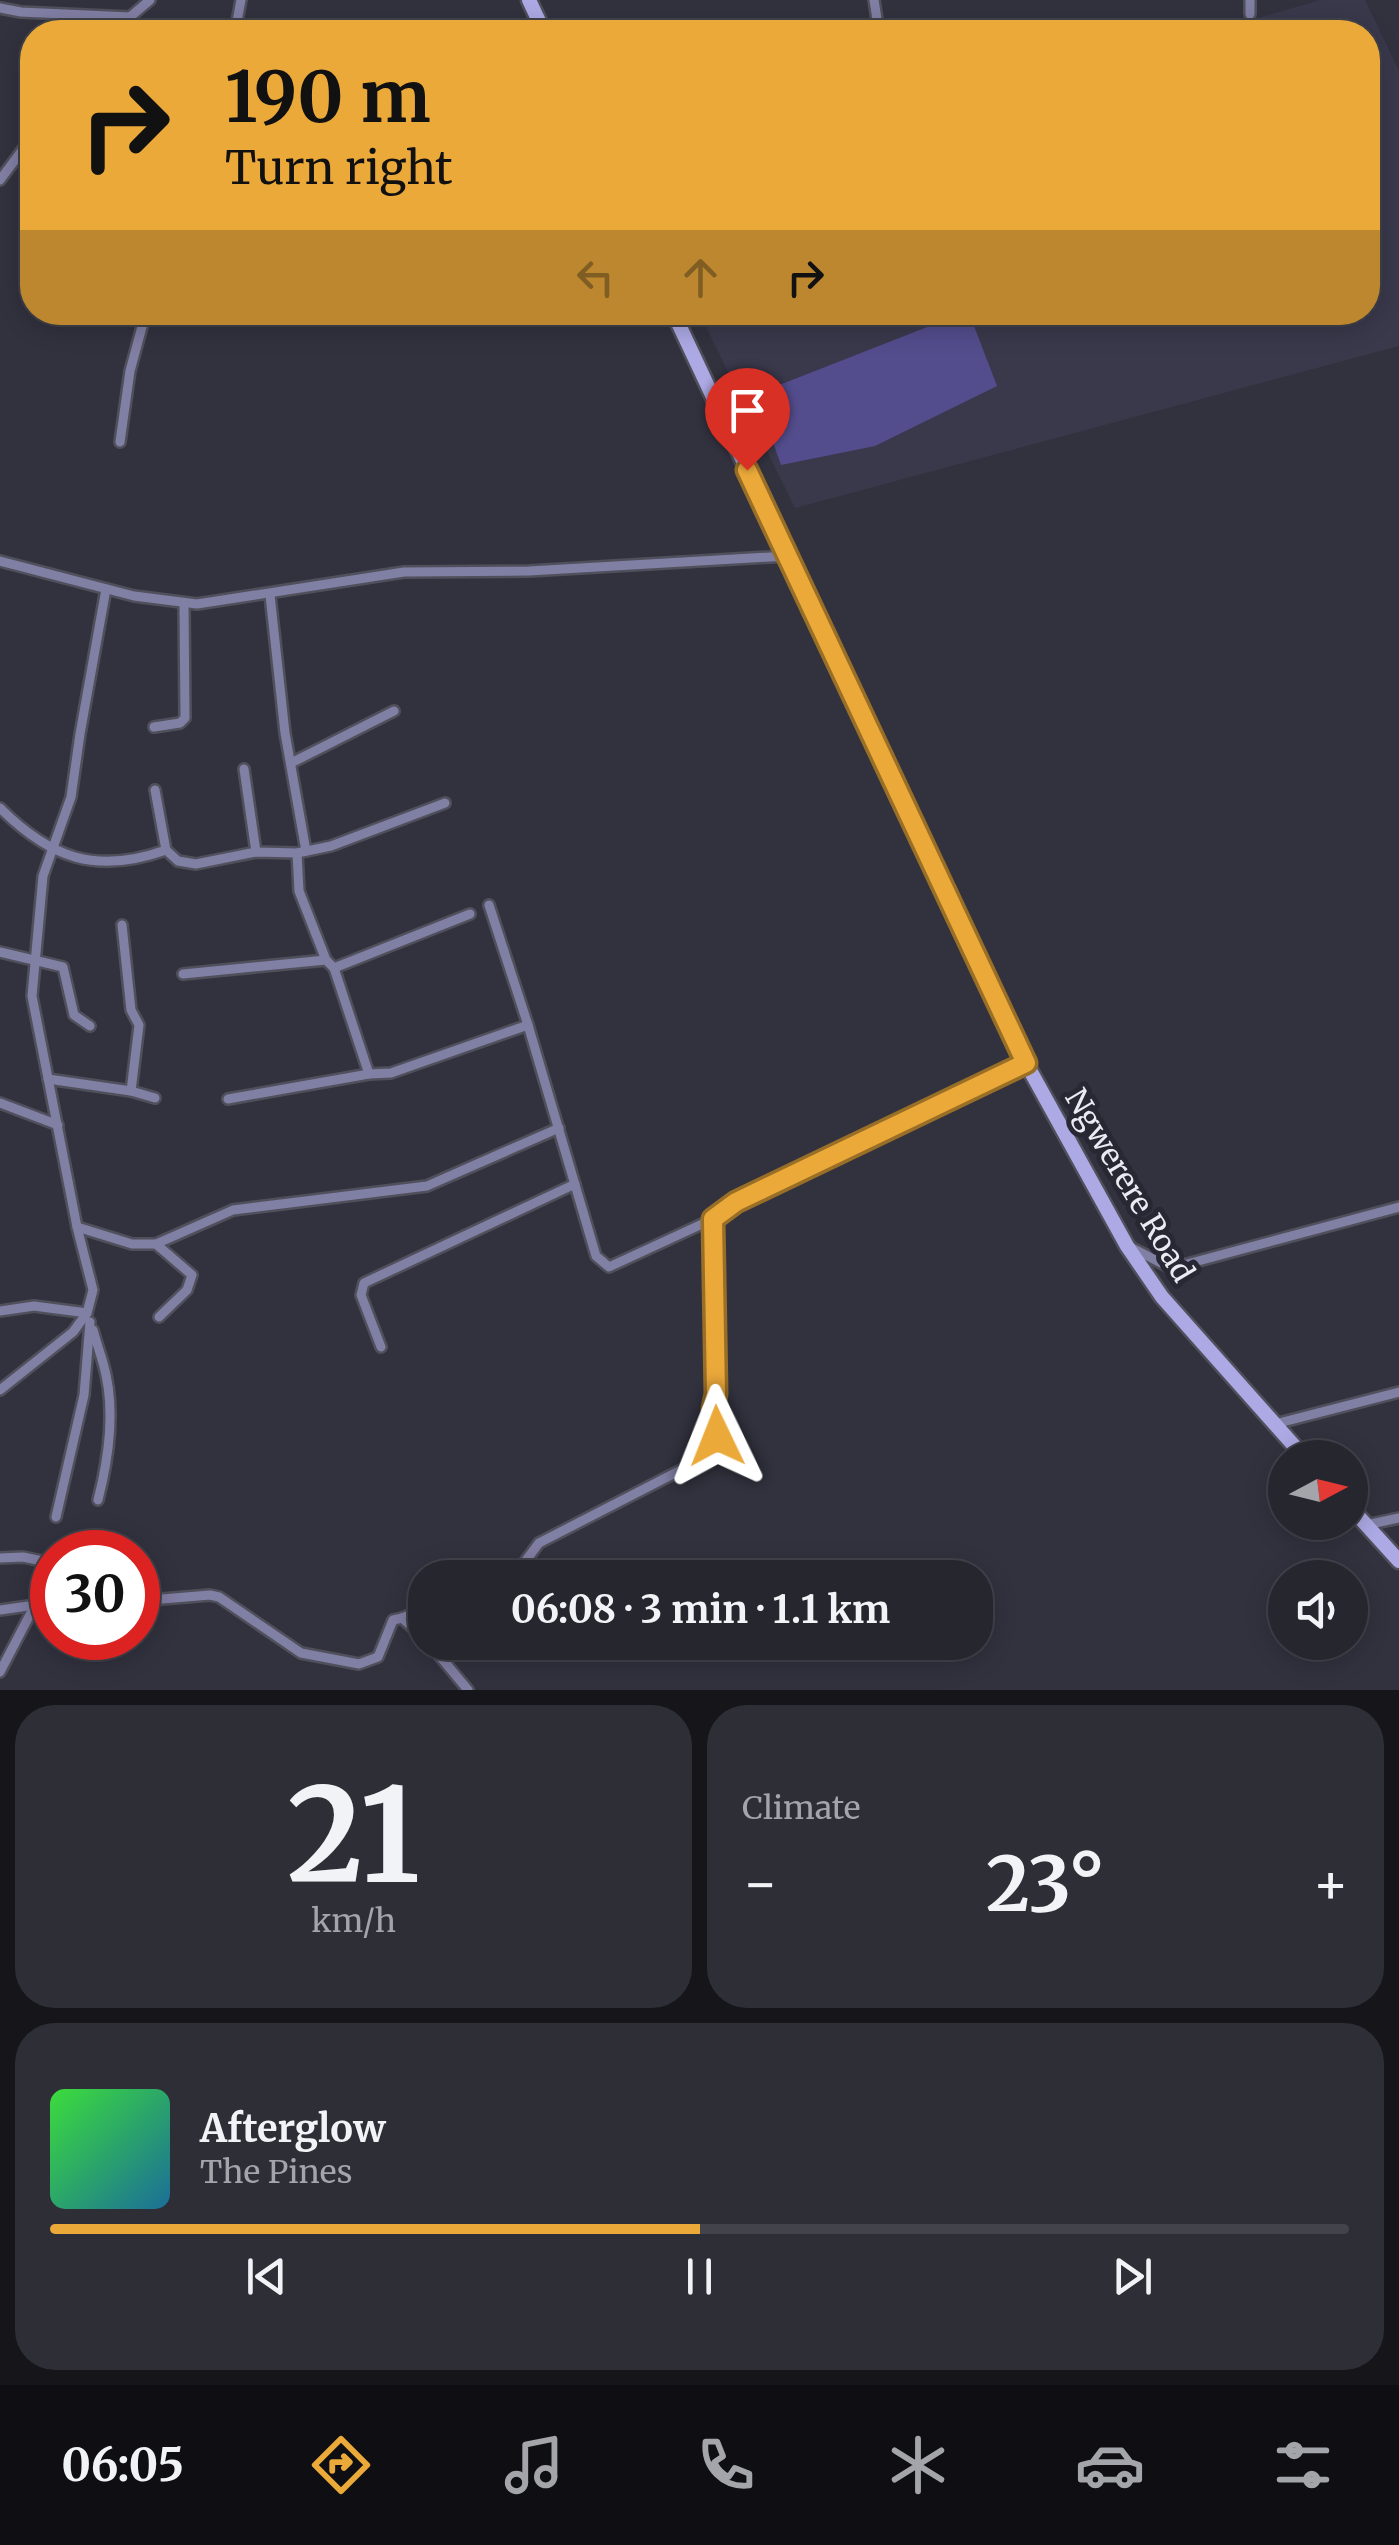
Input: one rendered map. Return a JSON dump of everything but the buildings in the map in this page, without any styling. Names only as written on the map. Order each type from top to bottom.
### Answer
[{"type":"main road","name":"Ngwerere Road","points":[[678,325],[1026,1063],[1127,1246],[1162,1297],[1289,1440]]},
{"type":"main road","points":[[1368,1528],[1399,1561]]},
{"type":"street","points":[[127,20],[150,0]]},
{"type":"street","points":[[1250,0],[1250,14]]},
{"type":"street","points":[[5,6],[21,12],[130,16]]},
{"type":"street","points":[[0,180],[20,153]]},
{"type":"street","points":[[120,442],[130,371],[142,325]]},
{"type":"street","points":[[0,561],[106,589],[184,603],[270,595],[404,572],[529,571],[787,556]]},
{"type":"street","points":[[56,1517],[84,1395],[93,1290],[32,996],[42,882],[72,797],[106,589]]},
{"type":"street","points":[[270,595],[302,852],[298,891],[330,964],[370,1074]]},
{"type":"street","points":[[154,728],[180,724],[185,718],[184,603]]},
{"type":"street","points":[[290,763],[394,711]]},
{"type":"street","points":[[244,769],[256,852]]},
{"type":"street","points":[[155,790],[166,850],[178,861],[196,864],[256,852],[302,852],[332,846],[445,803]]},
{"type":"street","points":[[0,808],[32,838],[53,849],[100,861],[139,858],[166,850]]},
{"type":"street","points":[[489,904],[596,1256],[610,1267],[1026,1063]]},
{"type":"street","points":[[183,974],[330,964],[470,914]]},
{"type":"street","points":[[122,924],[131,1010],[139,1025],[131,1090]]},
{"type":"street","points":[[0,952],[66,969],[74,1015],[90,1026]]},
{"type":"street","points":[[228,1099],[392,1073],[528,1024]]},
{"type":"street","points":[[48,1080],[131,1090],[155,1098]]},
{"type":"street","points":[[0,1103],[58,1126]]},
{"type":"street","points":[[77,1227],[132,1244],[156,1244],[233,1210],[427,1186],[559,1128]]},
{"type":"street","points":[[380,1348],[361,1294],[364,1283],[575,1184]]},
{"type":"street","points":[[1127,1246],[1176,1267],[1399,1208]]},
{"type":"street","points":[[526,1560],[539,1543],[714,1453],[717,1436],[713,1408],[713,1219]]},
{"type":"street","points":[[156,1244],[192,1275],[187,1290],[160,1317]]},
{"type":"street","points":[[0,1311],[34,1306],[89,1318]]},
{"type":"street","points":[[0,1390],[89,1318]]},
{"type":"street","points":[[89,1318],[104,1365],[109,1398],[107,1463],[98,1500]]},
{"type":"street","points":[[1275,1424],[1399,1392]]},
{"type":"street","points":[[1368,1526],[1399,1518]]},
{"type":"street","points":[[0,1558],[30,1558]]},
{"type":"street","points":[[160,1600],[210,1595],[301,1653],[359,1664],[378,1658],[393,1620],[408,1616]]},
{"type":"street","points":[[0,1610],[30,1607]]},
{"type":"street","points":[[0,1672],[30,1615]]},
{"type":"street","points":[[402,1618],[408,1624]]},
{"type":"street","points":[[443,1660],[468,1690]]},
{"type":"shaded area","points":[[1321,0],[1365,0],[1375,20],[1250,20]]},
{"type":"shaded area","points":[[1380,31],[1399,71],[1399,346],[795,508],[705,325],[1380,325]]},
{"type":"shaded area","points":[[932,325],[974,325],[997,386],[875,446],[781,465],[756,394]]},
{"type":"route","points":[[717,1436],[713,1408],[713,1219],[736,1202],[1026,1063],[747,470]]}]
